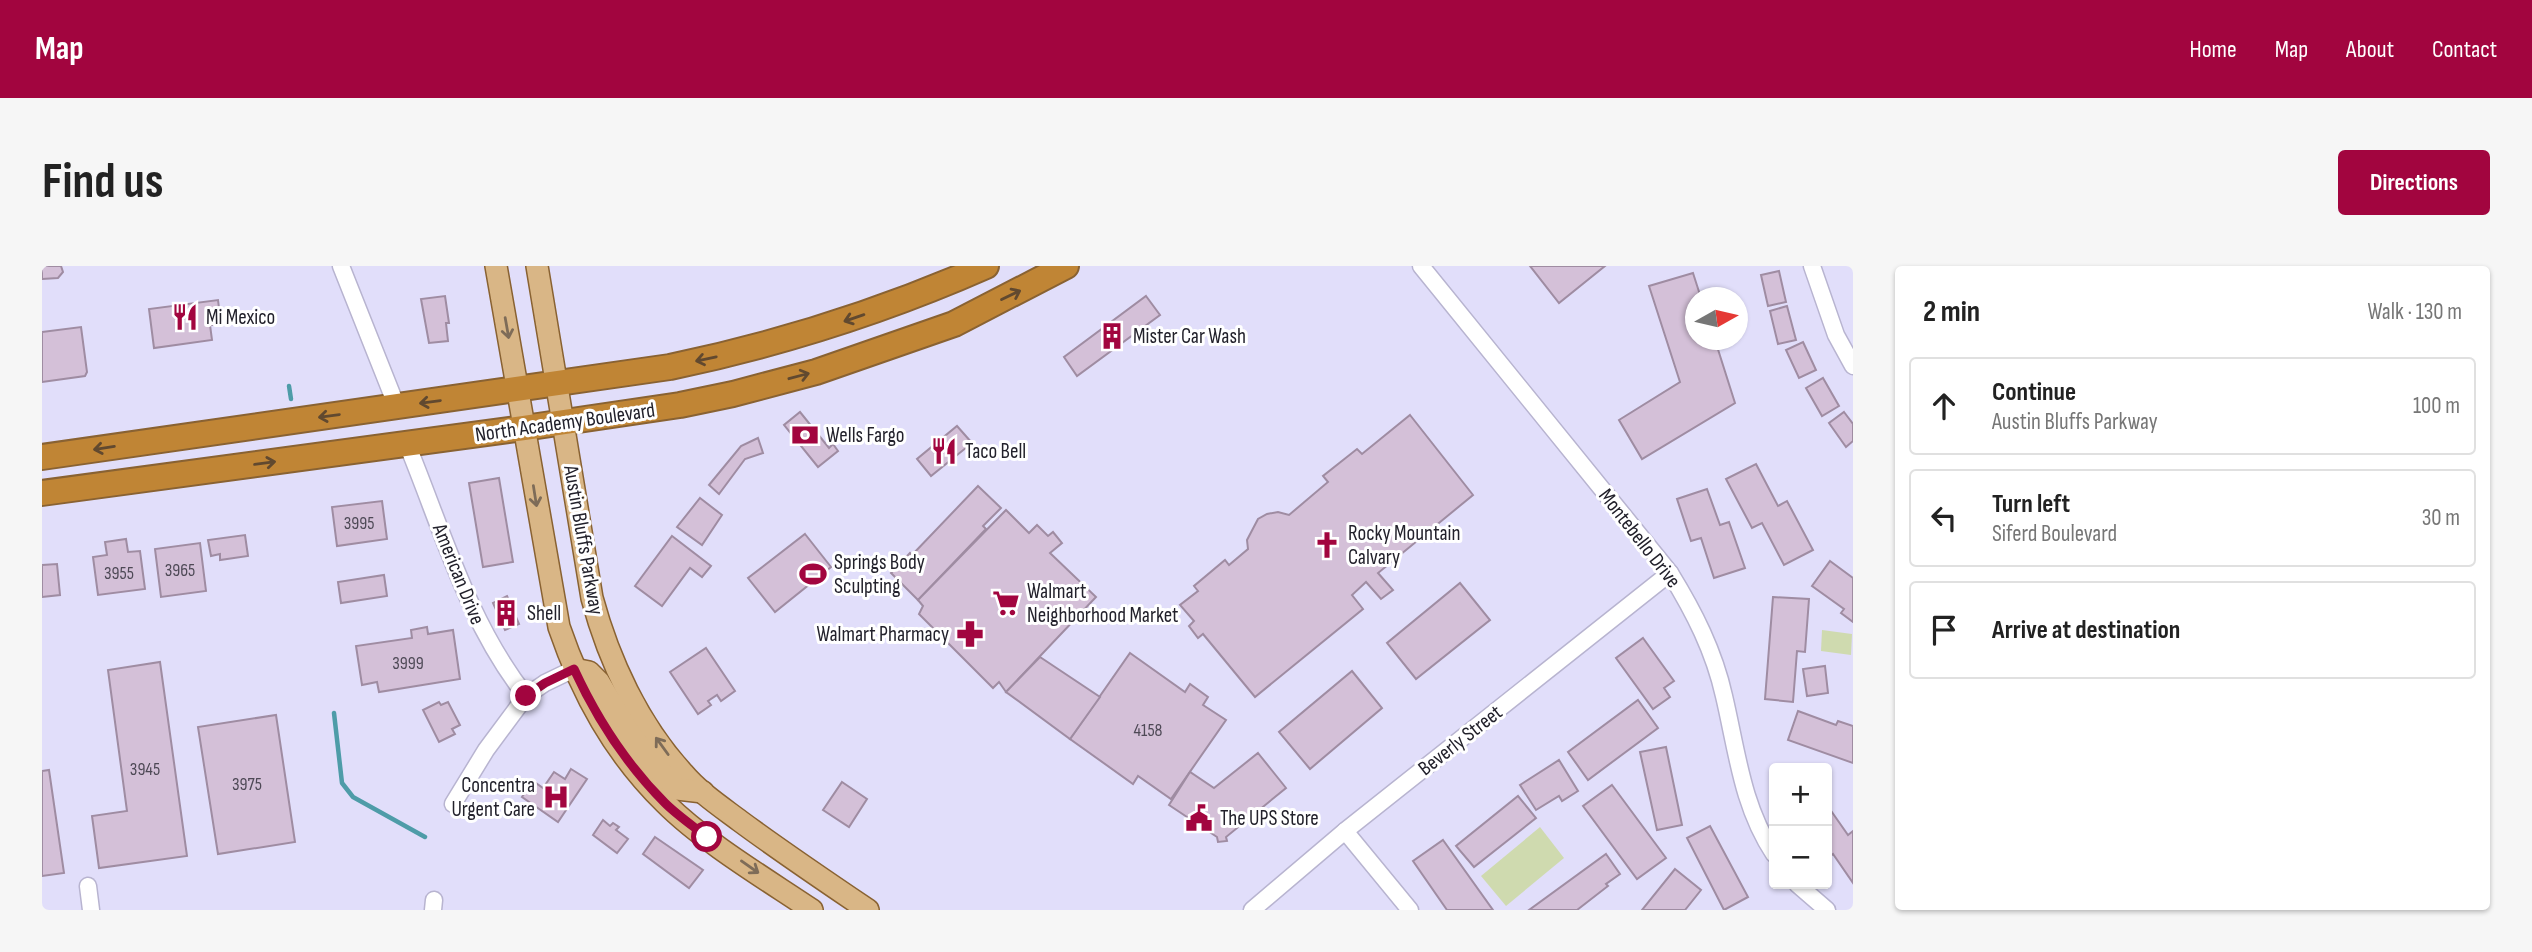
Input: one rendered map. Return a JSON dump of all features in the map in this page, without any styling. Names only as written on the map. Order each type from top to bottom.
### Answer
[{"type":"highway","name":"North Academy Boulevard","points":[[42,457],[670,367],[790,339],[899,303],[986,266]]},
{"type":"highway","name":"North Academy Boulevard","points":[[42,493],[524,428],[680,405],[733,394],[816,372],[954,324],[1066,266]]},
{"type":"main road","name":"Austin Bluffs Parkway","points":[[496,266],[559,627],[591,706],[633,768],[666,804],[707,837],[812,910]]},
{"type":"main road","name":"Austin Bluffs Parkway","points":[[537,266],[592,598],[600,629],[629,695],[682,773],[703,792],[868,910]]},
{"type":"main road","points":[[574,669],[589,672],[598,682],[628,732],[677,789],[703,792]]},
{"type":"street","points":[[341,266],[397,407]]},
{"type":"street","name":"Montebello Drive","points":[[1421,266],[1670,573],[1697,618],[1709,646],[1724,696],[1744,790],[1769,845]]},
{"type":"street","points":[[1817,267],[1836,335],[1853,366]]},
{"type":"street","name":"American Drive","points":[[407,444],[481,628],[526,696]]},
{"type":"street","name":"Beverly Street","points":[[1252,910],[1345,831],[1670,573]]},
{"type":"street","points":[[453,804],[486,750],[526,696],[574,669]]},
{"type":"street","points":[[1345,831],[1410,910]]},
{"type":"street","points":[[88,886],[91,910]]},
{"type":"street","points":[[1803,889],[1826,910]]},
{"type":"green space","points":[[1822,630],[1852,634],[1851,655],[1821,651]]},
{"type":"green space","points":[[1540,827],[1564,858],[1506,906],[1481,876]]},
{"type":"building","points":[[42,266],[61,266],[63,272],[58,278],[42,279]]},
{"type":"building","points":[[1530,266],[1605,266],[1559,303]]},
{"type":"building","points":[[1779,271],[1786,302],[1768,306],[1761,275]]},
{"type":"building","points":[[1693,273],[1697,287],[1685,287],[1685,350],[1718,350],[1735,403],[1642,459],[1619,420],[1680,382],[1649,286]]},
{"type":"building","points":[[445,296],[449,323],[446,323],[448,341],[429,343],[421,299]]},
{"type":"building","name":"Mister Car Wash","points":[[1146,296],[1160,315],[1077,376],[1064,357]]},
{"type":"building","name":"Mi Mexico","points":[[218,300],[221,324],[210,325],[212,340],[154,348],[149,309]]},
{"type":"building","points":[[1787,306],[1796,340],[1778,344],[1770,311]]},
{"type":"building","points":[[81,327],[87,372],[85,376],[42,382],[42,332]]},
{"type":"building","points":[[1803,342],[1816,370],[1799,378],[1786,350]]},
{"type":"building","points":[[1823,378],[1839,406],[1822,416],[1806,388]]},
{"type":"building","name":"Wells Fargo","points":[[800,412],[829,448],[833,444],[838,451],[818,467],[784,425]]},
{"type":"building","points":[[1844,412],[1853,424],[1853,441],[1846,447],[1829,423]]},
{"type":"building","name":"Rocky Mountain Calvary","points":[[1410,415],[1473,495],[1378,573],[1393,590],[1381,599],[1366,582],[1352,595],[1363,609],[1255,697],[1203,634],[1198,638],[1189,626],[1194,621],[1180,605],[1198,591],[1194,586],[1225,560],[1229,565],[1248,549],[1247,540],[1258,519],[1278,512],[1289,515],[1328,482],[1323,476],[1357,449],[1362,454]]},
{"type":"building","name":"Taco Bell","points":[[957,426],[972,443],[931,476],[917,459]]},
{"type":"building","points":[[758,438],[763,453],[745,459],[719,494],[709,485],[741,446]]},
{"type":"building","points":[[1756,464],[1778,506],[1787,501],[1813,550],[1784,565],[1762,523],[1752,528],[1726,479]]},
{"type":"building","points":[[499,478],[513,562],[483,567],[469,483]]},
{"type":"building","points":[[978,486],[1001,508],[983,526],[986,529],[918,600],[891,573],[910,553],[912,555]]},
{"type":"building","points":[[1707,489],[1720,525],[1729,522],[1745,568],[1714,578],[1701,538],[1691,541],[1677,499]]},
{"type":"building","points":[[700,498],[722,515],[702,545],[677,527]]},
{"type":"building","points":[[382,501],[387,539],[337,546],[332,507]]},
{"type":"building","name":"Walmart Neighborhood Market","points":[[1006,510],[1029,533],[1037,525],[1048,536],[1053,532],[1062,543],[1050,553],[1096,597],[1006,692],[999,682],[993,688],[919,614],[923,606],[918,600]]},
{"type":"building","points":[[805,534],[831,567],[775,612],[748,578]]},
{"type":"building","points":[[245,535],[248,556],[220,560],[220,554],[211,556],[208,540]]},
{"type":"building","points":[[672,536],[711,566],[702,577],[690,568],[662,606],[635,586]]},
{"type":"building","points":[[126,539],[128,552],[140,551],[145,589],[98,595],[93,557],[107,555],[105,542]]},
{"type":"building","points":[[200,543],[206,591],[161,597],[155,549]]},
{"type":"building","points":[[1830,561],[1853,578],[1853,622],[1841,613],[1844,609],[1812,586]]},
{"type":"building","points":[[57,564],[60,595],[42,597],[42,565]]},
{"type":"building","points":[[384,575],[387,596],[341,603],[338,582]]},
{"type":"building","points":[[1460,583],[1490,620],[1416,679],[1387,643]]},
{"type":"building","name":"Shell","points":[[507,596],[519,624],[505,630],[493,603]]},
{"type":"building","points":[[1773,597],[1809,599],[1805,652],[1797,651],[1793,702],[1765,699]]},
{"type":"building","points":[[427,627],[428,634],[453,630],[460,679],[379,692],[377,682],[362,685],[356,646],[412,638],[411,630]]},
{"type":"building","points":[[1643,638],[1674,681],[1664,688],[1670,697],[1653,709],[1616,658]]},
{"type":"building","points":[[706,648],[735,691],[721,701],[717,695],[708,701],[711,705],[698,714],[670,672]]},
{"type":"building","points":[[1130,653],[1185,692],[1190,684],[1208,697],[1203,705],[1226,720],[1171,799],[1138,776],[1133,784],[1070,739]]},
{"type":"building","points":[[1040,657],[1100,697],[1070,739],[1006,692]]},
{"type":"building","points":[[160,662],[187,856],[99,868],[92,816],[127,811],[108,670]]},
{"type":"building","points":[[1825,666],[1828,693],[1807,696],[1803,669]]},
{"type":"building","points":[[1352,671],[1382,708],[1310,769],[1279,732]]},
{"type":"building","points":[[1638,700],[1658,728],[1588,780],[1568,752]]},
{"type":"building","points":[[439,702],[441,705],[448,702],[460,725],[452,729],[455,734],[439,742],[423,710]]},
{"type":"building","points":[[1798,711],[1836,725],[1838,721],[1853,726],[1853,763],[1788,740]]},
{"type":"building","points":[[276,715],[295,842],[218,854],[198,727]]},
{"type":"building","points":[[1666,747],[1682,825],[1657,830],[1640,752]]},
{"type":"building","points":[[1258,753],[1286,788],[1226,837],[1227,841],[1218,842],[1217,837],[1169,805],[1190,772],[1214,788]]},
{"type":"building","points":[[1559,760],[1578,791],[1562,801],[1559,796],[1536,810],[1520,785]]},
{"type":"building","points":[[571,769],[587,779],[558,822],[522,797],[533,781],[543,788],[554,772],[565,779]]},
{"type":"building","points":[[49,770],[64,873],[42,876],[42,771]]},
{"type":"building","points":[[842,782],[867,799],[849,827],[823,810]]},
{"type":"building","points":[[1612,785],[1666,858],[1637,879],[1583,806]]},
{"type":"building","points":[[1518,796],[1536,818],[1474,867],[1456,846]]},
{"type":"building","points":[[1832,812],[1848,835],[1853,831],[1853,883],[1833,854]]},
{"type":"building","points":[[603,820],[610,826],[613,823],[619,827],[616,830],[628,839],[617,853],[593,835]]},
{"type":"building","points":[[1710,826],[1748,897],[1724,910],[1687,838]]},
{"type":"building","points":[[655,837],[703,870],[689,888],[643,854]]},
{"type":"building","points":[[1443,840],[1493,910],[1447,910],[1413,861]]},
{"type":"building","points":[[1606,854],[1620,874],[1577,910],[1529,910]]},
{"type":"building","points":[[1675,869],[1701,890],[1685,910],[1642,910]]},
{"type":"waterway","points":[[289,386],[291,399]]},
{"type":"waterway","points":[[334,713],[342,783],[353,797],[425,837]]},
{"type":"place","name":"Mi Mexico","points":[[185,317]]},
{"type":"place","name":"Mister Car Wash","points":[[1112,336]]},
{"type":"place","name":"Wells Fargo","points":[[805,435]]},
{"type":"place","name":"Taco Bell","points":[[944,451]]},
{"type":"place","name":"Rocky Mountain Calvary","points":[[1327,545]]},
{"type":"place","name":"Springs Body Sculpting","points":[[813,574]]},
{"type":"place","name":"Walmart Neighborhood Market","points":[[1006,603]]},
{"type":"place","name":"Shell","points":[[506,613]]},
{"type":"place","name":"Walmart Pharmacy","points":[[970,634]]},
{"type":"place","name":"Concentra Urgent Care","points":[[556,797]]},
{"type":"place","name":"The UPS Store","points":[[1199,818]]},
{"type":"route","points":[[526,696],[574,669],[599,720],[633,768],[666,804],[707,837]]}]
